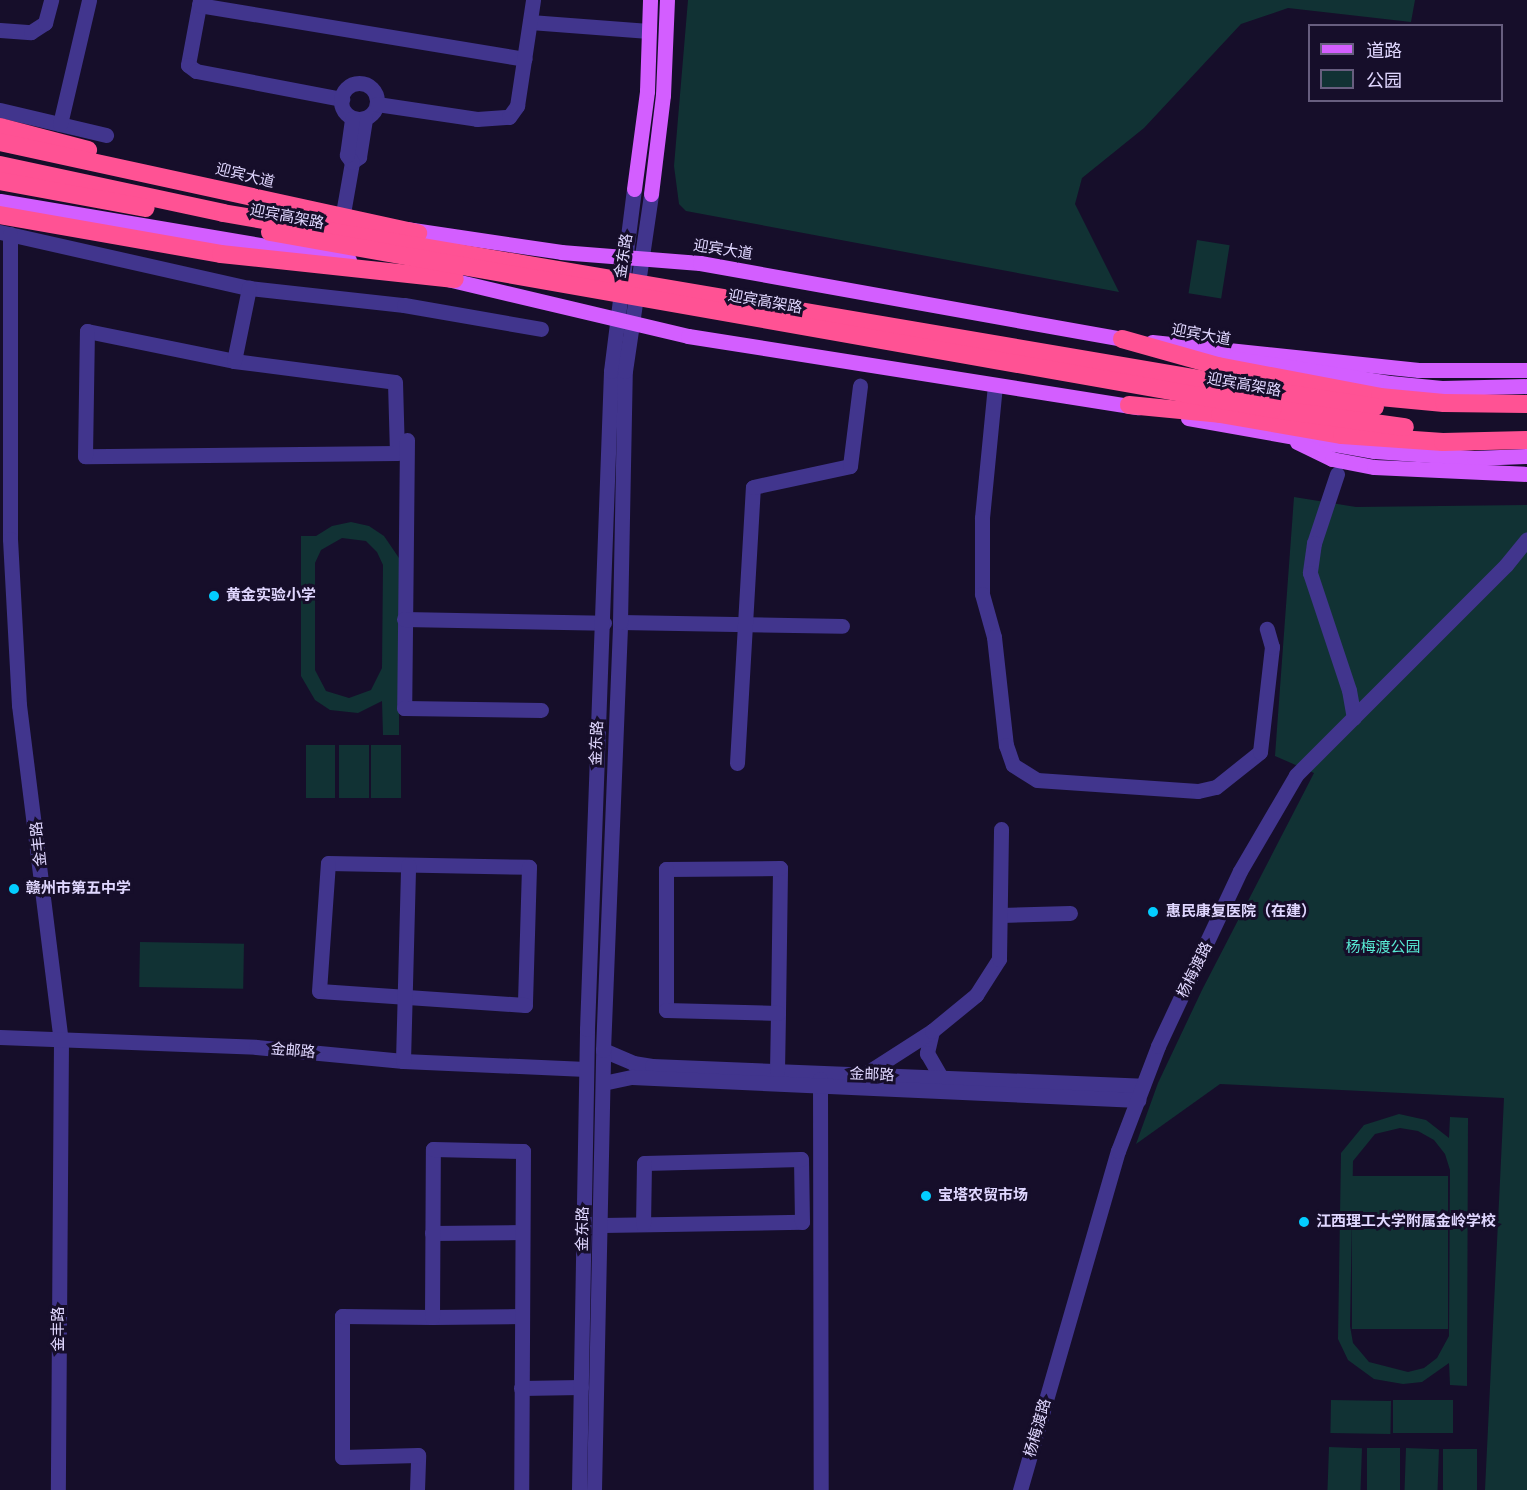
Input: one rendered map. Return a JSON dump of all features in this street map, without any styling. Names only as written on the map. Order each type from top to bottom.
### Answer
[{"type":"highway","points":[[0,127],[115,158],[227,194]]},
{"type":"highway","points":[[0,142],[227,194],[392,226],[560,267]]},
{"type":"highway","name":"迎宾高架路","points":[[0,165],[223,213],[560,267],[1274,400]]},
{"type":"highway","name":"迎宾高架路","points":[[0,181],[626,297],[1274,400],[1443,423],[1527,430]]},
{"type":"highway","points":[[0,214],[220,254],[626,297]]},
{"type":"highway","points":[[1122,339],[1218,366],[1380,397],[1443,423],[1527,440]]},
{"type":"highway","points":[[1129,405],[1220,414],[1322,432],[1443,423],[1527,404]]},
{"type":"highway","name":"迎宾高架路","points":[[1443,423],[1527,415]]},
{"type":"main road","name":"金东路","points":[[634,189],[647,92],[650,0]]},
{"type":"main road","name":"金东路","points":[[651,194],[663,95],[667,0]]},
{"type":"main road","name":"迎宾大道","points":[[0,137],[76,151],[342,219],[561,252],[700,263],[1122,339],[1419,370],[1527,370]]},
{"type":"main road","points":[[0,201],[370,263],[688,336],[995,386],[1129,405],[1292,438],[1332,459],[1374,467],[1527,474]]},
{"type":"main road","points":[[1292,438],[1443,423],[1527,386]]},
{"type":"main road","points":[[1443,423],[1527,456]]},
{"type":"street","points":[[0,30],[31,32],[45,23],[51,0]]},
{"type":"street","points":[[60,123],[89,0]]},
{"type":"street","points":[[359,118],[377,104],[477,119],[509,117],[517,106],[533,0]]},
{"type":"street","points":[[342,99],[196,71],[188,65],[200,3],[525,59]]},
{"type":"street","points":[[530,22],[649,31]]},
{"type":"street","points":[[359,118],[344,110],[342,99],[348,87],[363,84],[372,89],[377,104]]},
{"type":"street","points":[[0,110],[106,135]]},
{"type":"street","points":[[342,219],[352,162],[359,157],[359,118]]},
{"type":"street","name":"金东路","points":[[625,320],[626,257],[634,189]]},
{"type":"street","name":"金东路","points":[[594,1490],[602,1225],[603,1050],[612,623],[611,371],[642,258],[651,194]]},
{"type":"street","points":[[5,233],[249,288],[404,305],[541,329]]},
{"type":"street","name":"金丰路","points":[[5,233],[10,539],[19,705],[62,1040],[58,1490]]},
{"type":"street","points":[[234,361],[249,288]]},
{"type":"street","points":[[87,331],[234,361],[395,382],[397,453],[85,456],[87,331]]},
{"type":"street","points":[[737,763],[753,487],[850,466],[860,386]]},
{"type":"street","points":[[995,386],[982,518],[982,594],[994,637],[1006,745],[1014,765],[1037,780],[1198,792],[1215,787],[1260,752],[1272,647],[1267,629]]},
{"type":"street","points":[[407,440],[404,708],[541,710]]},
{"type":"street","points":[[1337,474],[1314,543],[1310,573],[1349,690],[1354,718]]},
{"type":"street","name":"杨梅渡路","points":[[1020,1490],[1118,1150],[1158,1046],[1240,870],[1296,775],[1527,539]]},
{"type":"street","points":[[404,619],[842,626]]},
{"type":"street","name":"金东路","points":[[579,1490],[586,1069],[612,623]]},
{"type":"street","points":[[866,1074],[932,1031],[976,995],[999,959],[1001,829]]},
{"type":"street","points":[[328,863],[529,867],[525,1005],[405,998],[319,991],[328,863]]},
{"type":"street","points":[[403,1061],[408,865]]},
{"type":"street","points":[[777,1071],[778,1013],[780,868],[666,869],[666,1010],[778,1013]]},
{"type":"street","points":[[1001,915],[1070,914]]},
{"type":"street","points":[[932,1031],[927,1053],[941,1077]]},
{"type":"street","name":"金邮路","points":[[0,1037],[256,1047],[403,1061],[586,1069]]},
{"type":"street","name":"金邮路","points":[[603,1050],[633,1063],[652,1066],[777,1071],[820,1080],[866,1074],[941,1077],[1141,1093]]},
{"type":"street","name":"金邮路","points":[[603,1083],[632,1077],[820,1080],[1141,1093]]},
{"type":"street","points":[[820,1080],[821,1490]]},
{"type":"street","points":[[432,1317],[433,1149],[523,1151],[521,1490]]},
{"type":"street","points":[[602,1225],[802,1222],[801,1160],[644,1163],[643,1224]]},
{"type":"street","points":[[432,1233],[522,1232]]},
{"type":"street","points":[[417,1490],[417,1455],[342,1457],[342,1316],[521,1316]]},
{"type":"street","points":[[521,1388],[581,1387]]},
{"type":"green space","points":[[688,0],[1415,0],[1411,22],[1288,8],[1241,24],[1144,128],[1082,178],[1075,204],[1119,292],[686,211],[679,204],[674,166]]},
{"type":"green space","points":[[1197,240],[1230,245],[1221,298],[1189,293]]},
{"type":"green space","name":"杨梅渡公园","points":[[1294,497],[1356,507],[1527,505],[1527,1490],[1485,1490],[1504,1098],[1220,1084],[1136,1144],[1158,1083],[1202,990],[1314,773],[1275,756]]},
{"type":"green space","points":[[351,522],[369,526],[384,536],[399,558],[399,735],[383,735],[382,701],[358,713],[330,710],[315,700],[301,676],[301,536],[316,536],[332,526]],"holes":[[[342,538],[366,541],[377,552],[383,565],[382,668],[371,690],[349,698],[326,691],[315,670],[315,563],[321,550]]]},
{"type":"green space","points":[[306,745],[335,745],[335,798],[306,798]]},
{"type":"green space","points":[[339,745],[369,745],[369,798],[339,798]]},
{"type":"green space","points":[[371,745],[401,745],[401,798],[371,798]]},
{"type":"green space","points":[[140,942],[244,944],[243,989],[139,987]]},
{"type":"green space","points":[[1399,1114],[1426,1120],[1449,1138],[1450,1117],[1468,1118],[1467,1386],[1450,1385],[1449,1363],[1422,1382],[1403,1384],[1374,1379],[1348,1360],[1338,1339],[1341,1153],[1364,1125]],"holes":[[[1400,1128],[1418,1131],[1434,1140],[1445,1154],[1450,1170],[1449,1336],[1437,1358],[1424,1368],[1408,1372],[1369,1362],[1353,1343],[1350,1326],[1353,1161],[1375,1134]]]},
{"type":"green space","points":[[1352,1176],[1448,1176],[1448,1329],[1352,1329]]},
{"type":"green space","points":[[1331,1400],[1391,1401],[1390,1434],[1330,1433]]},
{"type":"green space","points":[[1393,1400],[1453,1400],[1453,1433],[1393,1433]]},
{"type":"green space","points":[[1329,1447],[1362,1448],[1361,1490],[1327,1490]]},
{"type":"green space","points":[[1367,1448],[1400,1448],[1400,1490],[1367,1490]]},
{"type":"green space","points":[[1406,1448],[1439,1449],[1438,1490],[1405,1490]]},
{"type":"green space","points":[[1443,1449],[1477,1449],[1477,1490],[1443,1490]]},
{"type":"place","name":"黄金实验小学","points":[[214,596]]},
{"type":"place","name":"赣州市第五中学","points":[[14,889]]},
{"type":"place","name":"惠民康复医院（在建）","points":[[1153,912]]},
{"type":"place","name":"宝塔农贸市场","points":[[926,1196]]},
{"type":"place","name":"江西理工大学附属金岭学校","points":[[1304,1222]]}]
